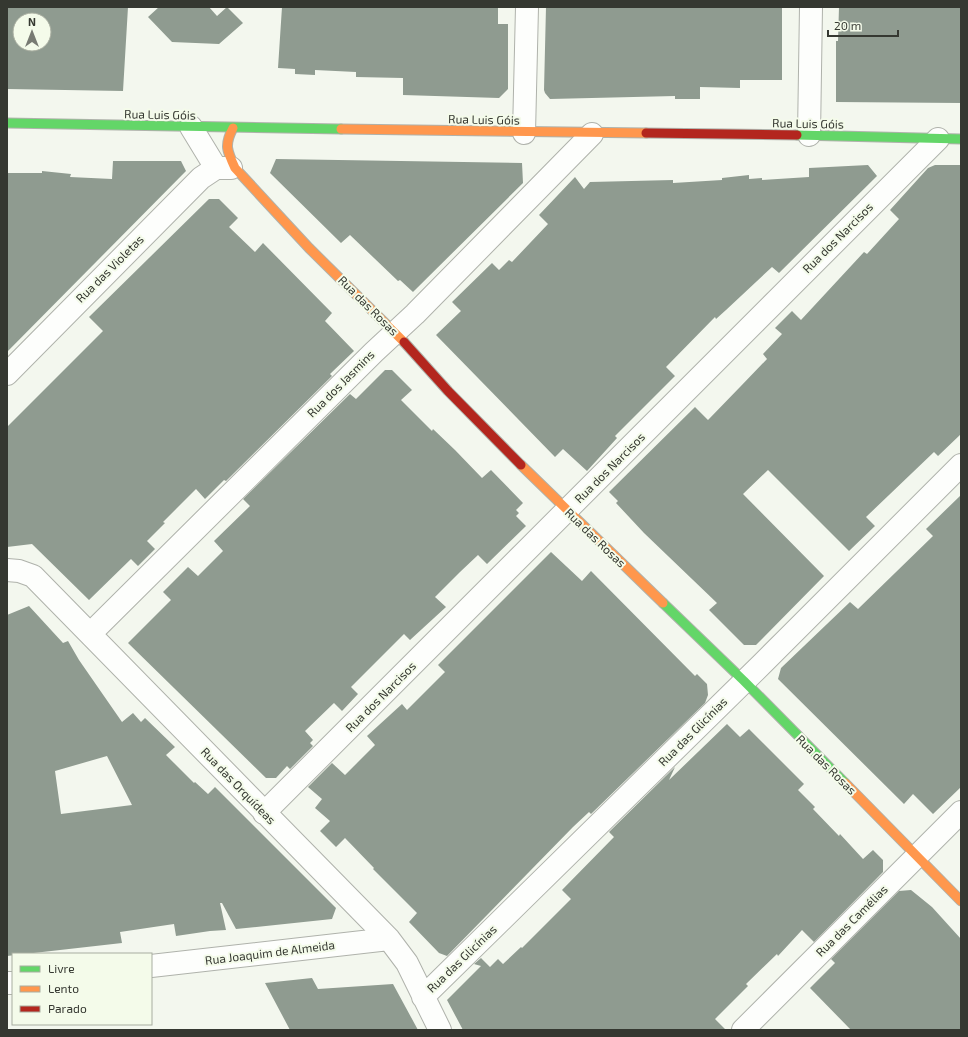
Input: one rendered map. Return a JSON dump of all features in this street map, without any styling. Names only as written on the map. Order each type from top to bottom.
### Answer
[{"type":"street","points":[[524,133],[527,7]]},
{"type":"street","points":[[809,135],[811,7]]},
{"type":"street","name":"Rua Luis Góis","points":[[7,123],[524,133],[809,135],[961,139]]},
{"type":"street","name":"Rua das Rosas","points":[[191,127],[226,168],[395,332],[448,391],[567,511],[744,681],[961,901]]},
{"type":"street","name":"Rua das Rosas","points":[[226,168],[228,148],[227,140],[233,128]]},
{"type":"street","name":"Rua dos Jasmins","points":[[90,634],[395,332],[592,134]]},
{"type":"street","name":"Rua dos Narcisos","points":[[264,813],[938,139]]},
{"type":"street","name":"Rua das Violetas","points":[[7,374],[201,178],[226,168]]},
{"type":"street","name":"Rua das Glicínias","points":[[423,997],[961,465]]},
{"type":"street","name":"Rua das Orquídeas","points":[[7,570],[19,571],[33,576],[389,939],[407,963],[440,1030]]},
{"type":"street","name":"Rua das Camélias","points":[[743,1030],[961,812]]},
{"type":"street","name":"Rua Joaquim de Almeida","points":[[152,966],[389,939]]},
{"type":"building","points":[[7,7],[128,7],[123,91],[7,89]]},
{"type":"building","points":[[159,7],[209,7],[217,16],[227,7],[243,23],[219,44],[172,42],[148,17]]},
{"type":"building","points":[[282,7],[498,7],[498,24],[508,24],[508,89],[499,98],[403,95],[403,78],[356,77],[356,72],[315,70],[315,75],[295,74],[295,69],[278,68]]},
{"type":"building","points":[[546,7],[782,7],[782,80],[740,80],[740,88],[700,87],[700,99],[675,99],[675,96],[550,99],[544,90]]},
{"type":"building","points":[[839,7],[961,7],[961,103],[836,102],[836,41],[838,41]]},
{"type":"building","points":[[276,159],[522,163],[523,183],[413,292],[400,280],[398,281],[350,235],[341,243],[270,173]]},
{"type":"building","points":[[113,161],[181,161],[186,171],[7,352],[7,173],[42,173],[42,171],[71,174],[70,177],[112,179]]},
{"type":"building","points":[[868,165],[877,176],[779,273],[772,267],[716,319],[715,317],[666,367],[675,376],[615,436],[617,438],[587,471],[563,449],[555,457],[436,335],[461,311],[452,302],[492,263],[499,270],[509,260],[512,262],[548,224],[539,215],[575,177],[584,189],[590,182],[673,180],[673,183],[722,180],[722,178],[749,175],[749,179],[762,178],[762,180],[809,177],[809,168]]},
{"type":"building","points":[[935,165],[961,165],[961,434],[938,456],[934,452],[866,517],[875,526],[849,551],[768,470],[743,494],[824,576],[756,645],[744,645],[709,610],[717,603],[644,533],[616,503],[618,501],[609,492],[695,407],[708,420],[767,359],[763,354],[782,334],[775,328],[792,311],[801,320],[864,252],[867,254],[899,219],[890,210],[928,168]]},
{"type":"building","points":[[209,199],[219,199],[238,218],[229,227],[255,252],[263,243],[332,313],[325,321],[354,351],[330,374],[332,376],[226,481],[224,480],[205,499],[196,489],[163,522],[165,523],[147,541],[155,549],[138,566],[131,559],[89,600],[32,544],[7,547],[7,427],[103,331],[89,317]]},
{"type":"building","points":[[385,370],[392,370],[412,390],[401,400],[432,431],[433,429],[482,478],[491,470],[523,503],[516,510],[519,513],[516,516],[526,526],[487,564],[478,555],[460,572],[435,597],[446,607],[410,640],[404,634],[351,687],[358,694],[342,711],[334,703],[305,731],[313,740],[310,743],[313,746],[290,769],[287,766],[276,778],[266,778],[128,643],[171,600],[163,592],[188,567],[198,576],[223,551],[214,541],[250,506],[243,499],[350,394],[356,399]]},
{"type":"building","points":[[961,495],[961,787],[933,814],[913,794],[904,804],[778,679],[781,668],[850,602],[858,609],[933,536],[926,529]]},
{"type":"building","points":[[551,552],[582,581],[591,571],[695,676],[697,674],[707,684],[708,695],[705,703],[591,814],[589,812],[573,827],[447,956],[439,953],[409,922],[417,913],[373,869],[374,868],[345,838],[336,847],[320,831],[330,821],[315,808],[322,799],[308,787],[332,763],[345,775],[375,745],[367,736],[402,704],[407,710],[445,672],[438,665]]},
{"type":"building","points":[[29,606],[63,643],[68,641],[79,660],[122,722],[133,713],[141,722],[145,718],[175,747],[166,755],[194,783],[195,782],[208,794],[215,787],[336,908],[332,919],[236,929],[222,903],[220,903],[226,930],[176,936],[174,924],[120,932],[122,943],[34,953],[12,953],[12,955],[7,956],[7,615]],"holes":[[[107,756],[132,805],[61,814],[55,771]]]},
{"type":"building","points":[[727,724],[740,737],[749,729],[804,784],[798,790],[815,807],[813,809],[839,836],[840,834],[863,859],[873,850],[883,860],[883,872],[814,942],[802,930],[778,956],[777,954],[746,984],[748,986],[715,1019],[726,1030],[463,1030],[447,1000],[481,966],[474,964],[481,958],[490,967],[498,959],[503,964],[521,947],[522,948],[571,899],[562,890],[614,837],[609,832],[675,767],[669,780]]},
{"type":"building","points":[[911,890],[932,907],[961,939],[961,1030],[851,1030],[810,988],[835,963],[831,959],[899,891]]},
{"type":"building","points":[[312,978],[318,989],[393,984],[418,1030],[290,1030],[265,983]]},
{"type":"traffic: fast","points":[[7,123],[341,129]]},
{"type":"traffic: fast","points":[[797,135],[961,139]]},
{"type":"traffic: fast","points":[[663,603],[744,681],[845,783]]},
{"type":"traffic: slow","points":[[233,128],[228,139],[228,152],[235,168],[309,248],[404,342]]},
{"type":"traffic: slow","points":[[341,129],[646,133]]},
{"type":"traffic: slow","points":[[521,465],[663,603]]},
{"type":"traffic: slow","points":[[845,783],[961,901]]},
{"type":"traffic: jam","points":[[646,133],[797,135]]},
{"type":"traffic: jam","points":[[404,342],[448,391],[521,465]]}]
